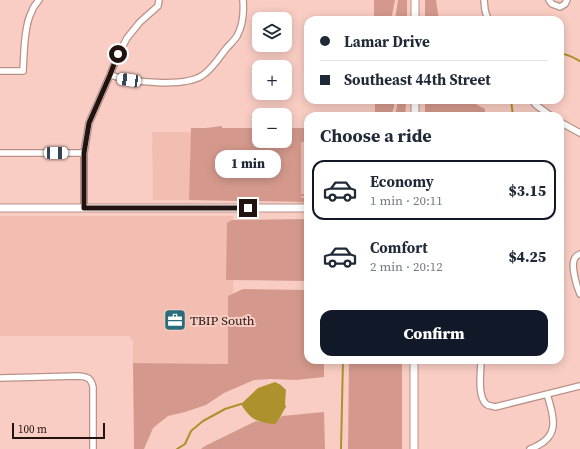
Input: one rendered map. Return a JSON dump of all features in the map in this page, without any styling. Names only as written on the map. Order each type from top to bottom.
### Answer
[{"type":"main road","points":[[415,0],[415,16]]},
{"type":"main road","points":[[0,208],[304,208]]},
{"type":"main road","points":[[414,364],[414,449]]},
{"type":"street","points":[[0,71],[23,71],[28,21],[31,11],[38,0]]},
{"type":"street","points":[[84,208],[84,153],[89,123],[118,54],[127,38],[140,22],[158,6],[158,0]]},
{"type":"street","points":[[110,75],[139,81],[172,82],[191,80],[203,75],[237,35],[242,24],[244,11],[243,0]]},
{"type":"street","points":[[484,0],[487,16]]},
{"type":"street","points":[[549,0],[552,4],[560,7],[565,4],[567,0]]},
{"type":"street","points":[[535,104],[546,112]]},
{"type":"street","points":[[564,124],[580,133]]},
{"type":"street","points":[[0,153],[84,153]]},
{"type":"street","points":[[580,254],[574,259],[573,263],[575,280],[580,294]]},
{"type":"street","points":[[481,364],[480,386],[482,397],[486,404],[496,407],[580,386]]},
{"type":"street","points":[[0,378],[79,376],[89,378],[93,387],[93,449]]},
{"type":"street","points":[[530,449],[547,440],[553,427],[553,416],[547,394]]},
{"type":"shaded area","points":[[374,0],[395,0],[392,16],[374,16]]},
{"type":"shaded area","points":[[398,0],[407,0],[407,16],[396,16]]},
{"type":"shaded area","points":[[425,0],[436,0],[438,16],[425,16]]},
{"type":"shaded area","points":[[375,104],[394,104],[392,112],[375,112]]},
{"type":"shaded area","points":[[397,104],[406,104],[405,112],[396,112]]},
{"type":"shaded area","points":[[425,104],[476,104],[485,109],[485,112],[425,112]]},
{"type":"shaded area","points":[[222,126],[222,128],[252,128],[252,148],[292,148],[292,128],[304,128],[304,142],[301,142],[301,194],[304,194],[304,196],[301,196],[301,198],[304,198],[304,202],[189,200],[191,128]]},
{"type":"shaded area","points":[[297,128],[304,128],[304,208],[298,208]]},
{"type":"shaded area","points":[[152,132],[191,132],[189,200],[153,200]]},
{"type":"shaded area","points":[[0,216],[233,216],[234,364],[133,363],[133,341],[129,336],[0,336]]},
{"type":"shaded area","points":[[304,219],[304,281],[226,280],[227,223],[232,220]]},
{"type":"shaded area","points":[[243,289],[304,290],[304,364],[324,364],[324,377],[296,380],[254,380],[224,393],[206,405],[168,416],[153,428],[144,449],[134,449],[133,363],[228,364],[228,296]]},
{"type":"shaded area","points":[[349,364],[402,364],[402,449],[348,449]]},
{"type":"shaded area","points":[[275,382],[286,390],[286,407],[275,424],[263,423],[251,417],[241,404],[258,388]]},
{"type":"shaded area","points":[[324,412],[325,449],[201,449],[256,421],[275,423],[282,416]]},
{"type":"waterway","points":[[564,54],[580,61]]},
{"type":"waterway","points":[[512,104],[512,112]]},
{"type":"waterway","points":[[341,449],[343,364]]},
{"type":"waterway","points":[[177,449],[185,444],[191,431],[203,421],[225,409],[241,404]]},
{"type":"place","name":"TBIP South","points":[[175,320]]},
{"type":"route","points":[[118,54],[89,123],[84,153],[84,208],[248,208]]}]
